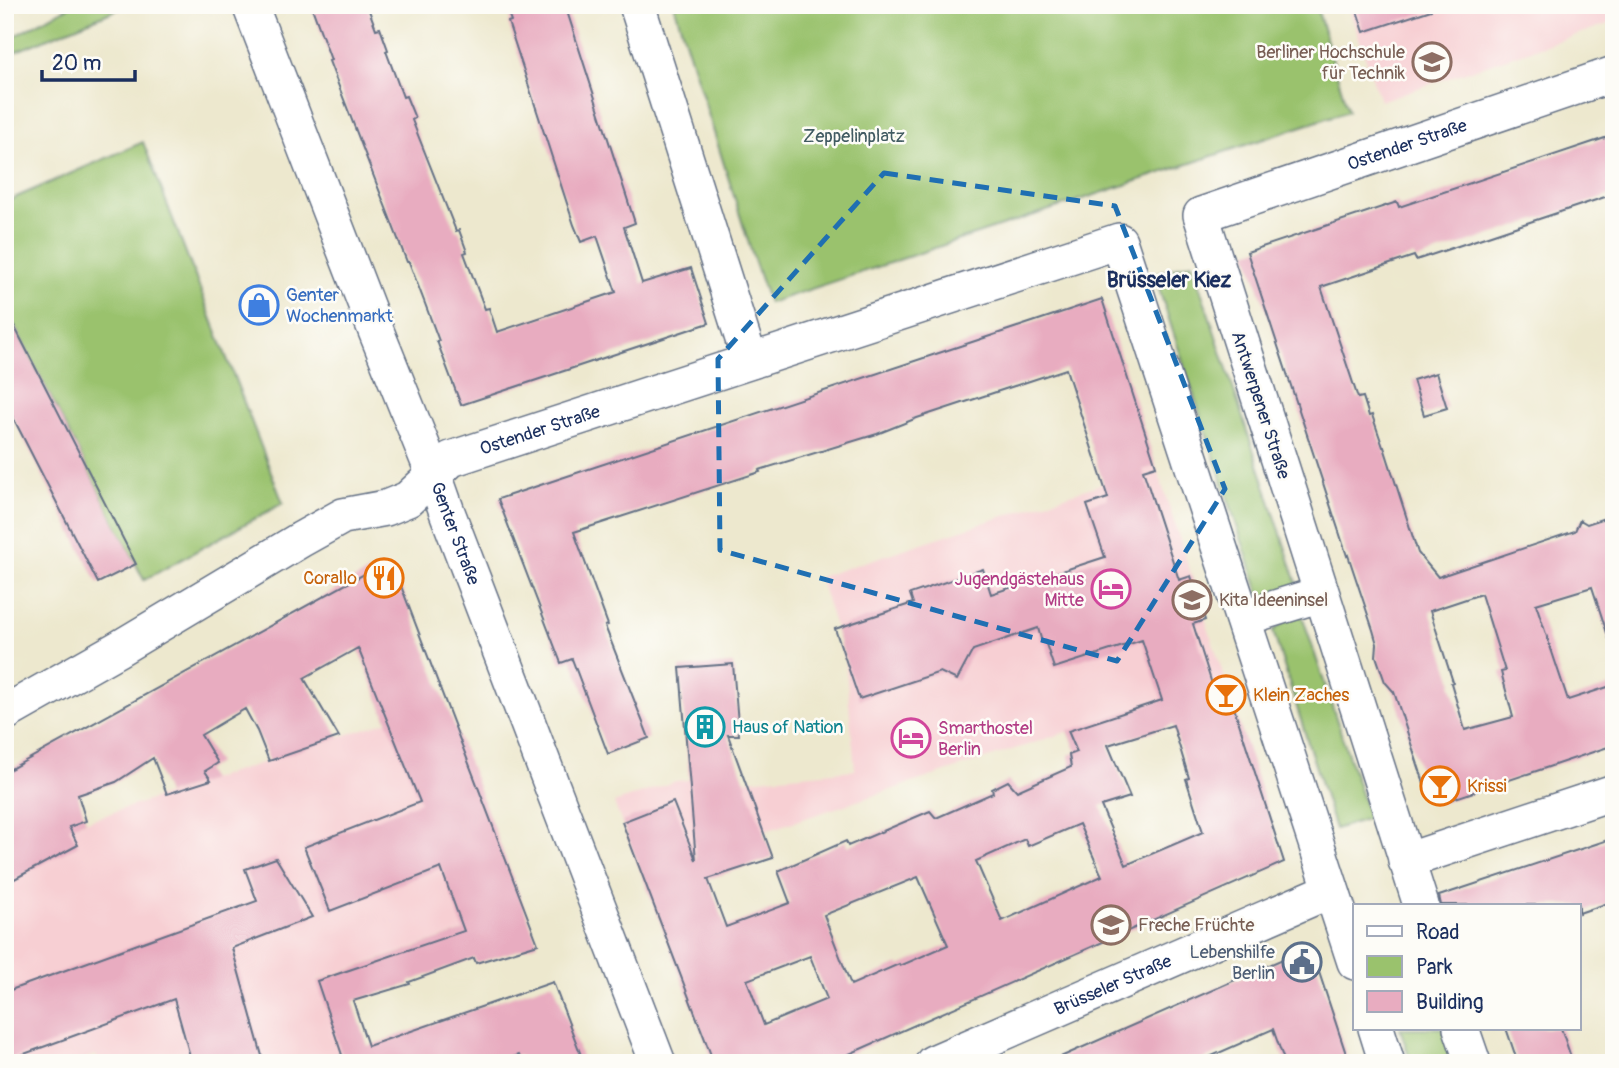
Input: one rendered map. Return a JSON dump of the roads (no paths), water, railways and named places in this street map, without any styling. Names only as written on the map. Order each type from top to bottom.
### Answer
[{"type":"street","name":"Genter Straße","points":[[250,5],[434,475],[657,1063]]},
{"type":"street","points":[[637,5],[750,361]]},
{"type":"street","name":"Ostender Straße","points":[[1201,215],[1614,74]]},
{"type":"street","name":"Antwerpener Straße","points":[[1201,215],[1421,904]]},
{"type":"street","name":"Ostender Straße","points":[[5,713],[332,522],[344,516],[386,508],[408,499],[451,459],[1119,241],[1243,618]]},
{"type":"street","points":[[1321,594],[1243,618],[1353,956]]},
{"type":"street","points":[[1406,861],[1614,792]]},
{"type":"street","name":"Brüsseler Straße","points":[[933,1063],[1331,890]]},
{"type":"street","points":[[1377,1030],[1387,1063]]},
{"type":"street","points":[[1462,1030],[1473,1063]]},
{"type":"place","name":"Berliner Hochschule für Technik","points":[[1432,62]]},
{"type":"place","name":"Genter Wochenmarkt","points":[[259,305]]},
{"type":"place","name":"Corallo","points":[[384,578]]},
{"type":"place","name":"Jugendgästehaus Mitte","points":[[1111,589]]},
{"type":"place","name":"Kita Ideeninsel","points":[[1192,600]]},
{"type":"place","name":"Klein Zaches","points":[[1226,695]]},
{"type":"place","name":"Haus of Nation","points":[[705,727]]},
{"type":"place","name":"Smarthostel Berlin","points":[[911,738]]},
{"type":"place","name":"Krissi","points":[[1440,786]]},
{"type":"place","name":"Freche Früchte","points":[[1111,925]]},
{"type":"place","name":"Lebenshilfe Berlin","points":[[1302,962]]},
{"type":"district","name":"Brüsseler Kiez","points":[[1169,280]]},
{"type":"park label","name":"Zeppelinplatz","points":[[854,136]]}]
